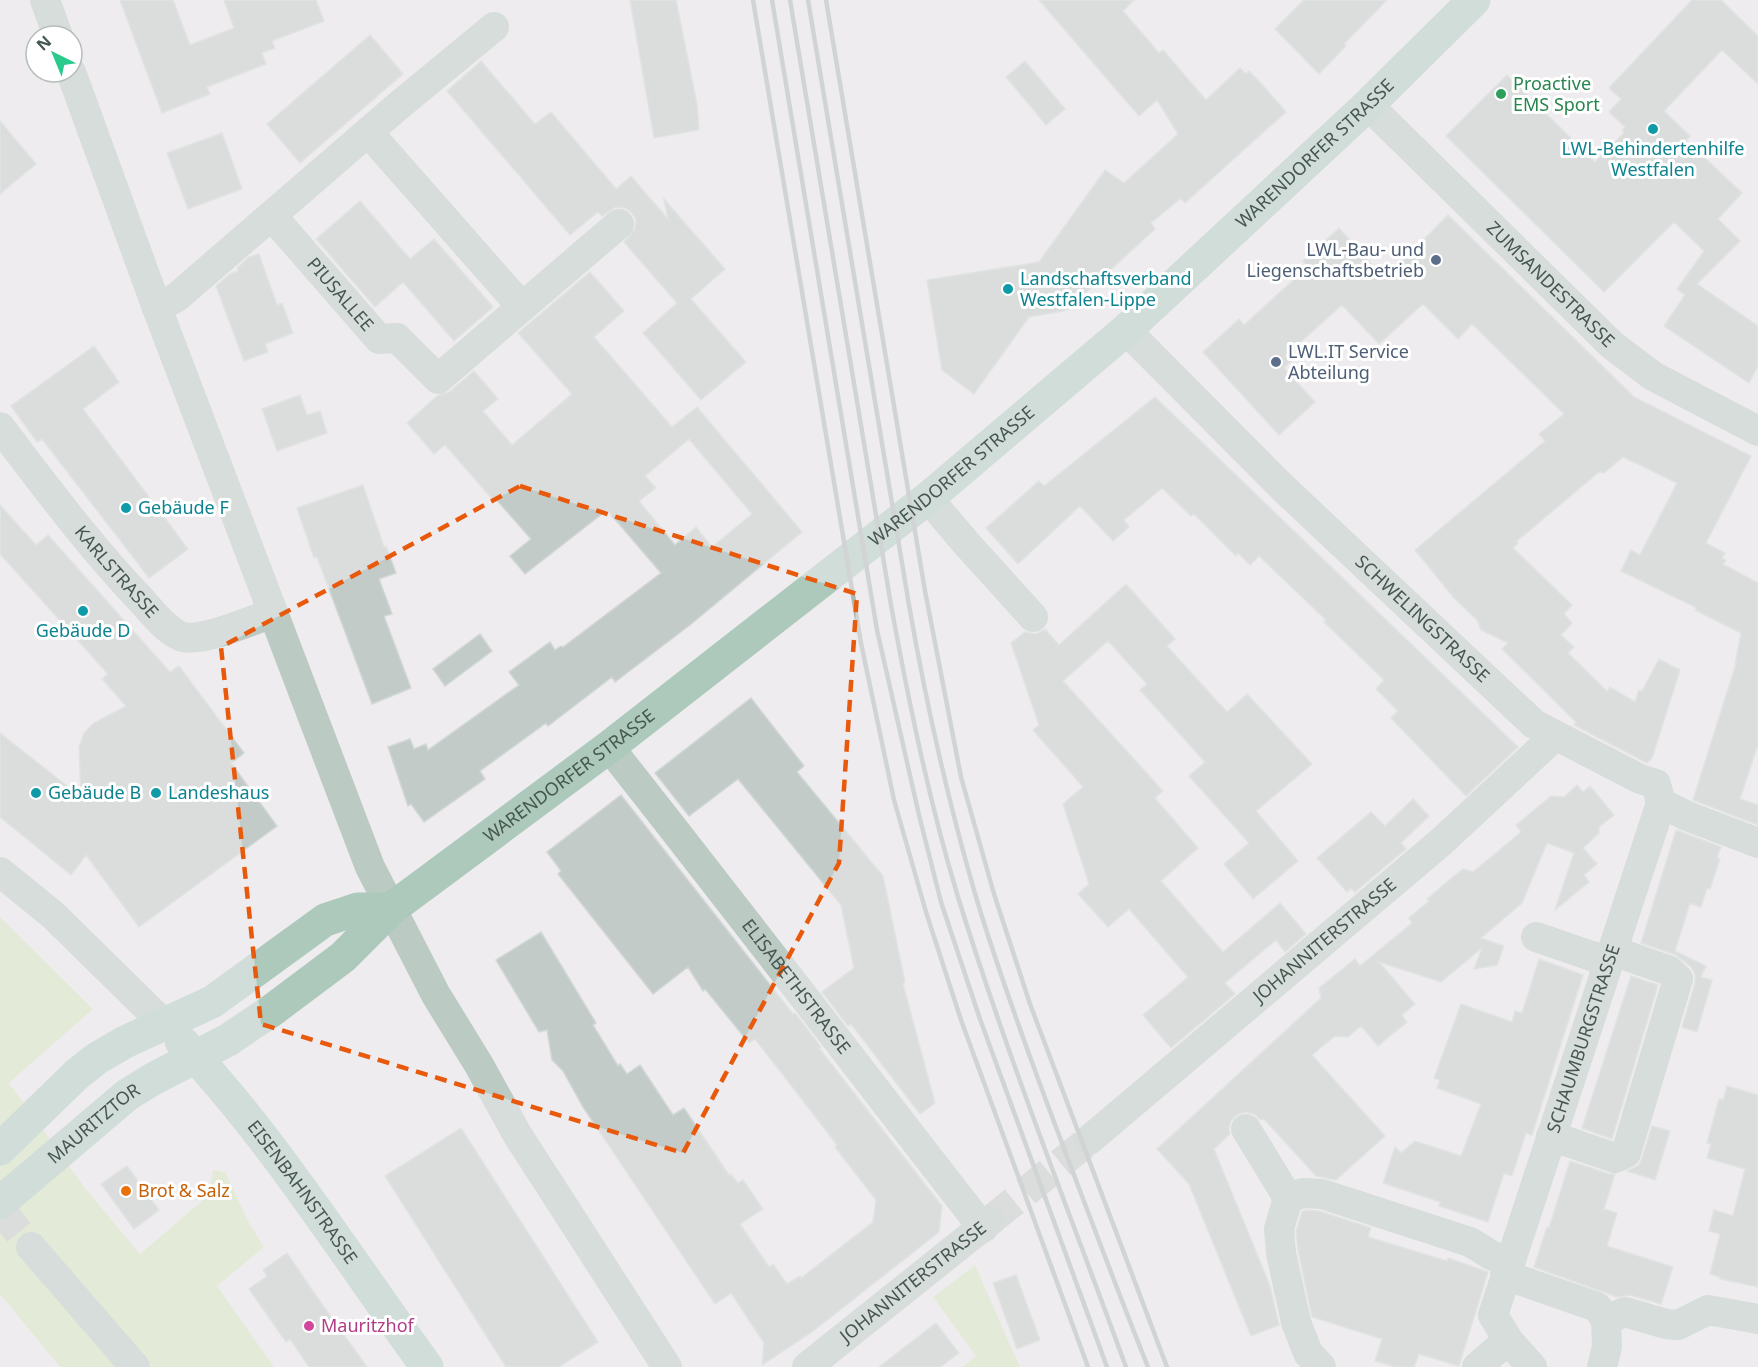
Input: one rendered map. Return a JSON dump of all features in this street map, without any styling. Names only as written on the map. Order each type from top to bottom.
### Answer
[{"type":"main road","name":"WARENDORFER STRASSE","points":[[196,1057],[251,1025],[343,957],[391,909],[609,747],[928,498],[1126,330],[1368,105],[1461,4]]},
{"type":"main road","points":[[0,1149],[76,1075],[96,1059],[124,1042],[212,1002],[325,920],[358,909],[391,909]]},
{"type":"main road","name":"EISENBAHNSTRASSE","points":[[165,1025],[196,1057],[250,1122],[427,1367]]},
{"type":"main road","name":"MAURITZTOR","points":[[0,1203],[127,1095],[153,1078],[196,1057]]},
{"type":"street","points":[[45,0],[54,24]]},
{"type":"street","points":[[157,308],[177,297],[397,107],[494,27]]},
{"type":"street","points":[[75,84],[157,308],[370,867],[436,995],[479,1065],[517,1134],[667,1367]]},
{"type":"street","name":"ZUMSANDESTRASSE","points":[[1368,105],[1612,345],[1653,376],[1758,431]]},
{"type":"street","points":[[368,132],[522,307]]},
{"type":"street","name":"PIUSALLEE","points":[[272,216],[379,339],[397,338],[438,379],[619,224]]},
{"type":"street","name":"SCHWELINGSTRASSE","points":[[1126,330],[1315,518],[1534,724],[1640,779],[1656,784],[1661,803],[1687,816],[1758,843]]},
{"type":"street","name":"KARLSTRASSE","points":[[0,427],[84,536],[120,578],[163,623],[181,636],[211,635],[273,613]]},
{"type":"street","points":[[928,498],[1033,616]]},
{"type":"street","name":"JOHANNITERSTRASSE","points":[[1089,1140],[1441,842],[1555,736]]},
{"type":"street","name":"ELISABETHSTRASSE","points":[[609,747],[684,841],[786,976],[987,1224]]},
{"type":"street","name":"SCHAUMBURGSTRASSE","points":[[1532,1367],[1508,1340],[1492,1315],[1661,803]]},
{"type":"street","points":[[0,872],[53,915],[165,1025]]},
{"type":"street","points":[[1536,937],[1670,971],[1678,980],[1626,1153],[1615,1158],[1551,1136]]},
{"type":"street","points":[[1246,1129],[1288,1198],[1279,1228],[1281,1253],[1296,1322],[1308,1353],[1321,1367]]},
{"type":"street","points":[[1288,1198],[1303,1193],[1322,1194],[1470,1242],[1507,1268],[1597,1307],[1606,1320],[1607,1347],[1602,1367]]},
{"type":"street","name":"JOHANNITERSTRASSE","points":[[807,1367],[987,1224]]},
{"type":"street","points":[[31,1247],[135,1367]]},
{"type":"street","points":[[1606,1320],[1625,1312],[1666,1324],[1678,1325],[1708,1310],[1758,1319]]},
{"type":"street","points":[[1477,1367],[1508,1340]]},
{"type":"highlighted area","points":[[520,486],[857,594],[839,863],[683,1153],[261,1024],[221,647]]},
{"type":"green space","points":[[0,917],[93,1009],[9,1083],[85,1188],[140,1254],[209,1195],[213,1170],[225,1172],[248,1221],[264,1247],[217,1286],[274,1367],[60,1367],[0,1294]]},
{"type":"green space","points":[[975,1265],[1020,1367],[962,1367],[976,1356],[933,1297]]},
{"type":"building","points":[[120,0],[173,0],[190,45],[234,28],[224,0],[316,0],[324,21],[272,41],[275,48],[262,53],[266,64],[207,87],[210,94],[162,113]]},
{"type":"building","points":[[630,0],[676,0],[697,104],[699,130],[654,138]]},
{"type":"building","points":[[1039,0],[1134,0],[1123,11],[1159,53],[1163,50],[1206,100],[1240,68],[1246,74],[1249,71],[1286,112],[1185,203],[1181,198],[1151,223],[1155,229],[1068,309],[1029,317],[974,394],[942,370],[927,280],[1039,262],[1105,170],[1124,183],[1178,134],[1157,100],[1139,116]]},
{"type":"building","points":[[1304,0],[1387,0],[1344,44],[1346,46],[1319,74],[1275,29]]},
{"type":"building","points":[[1692,0],[1721,0],[1758,36],[1758,84],[1722,50],[1664,111],[1690,136],[1686,140],[1742,193],[1718,219],[1740,241],[1697,284],[1758,326],[1758,366],[1749,383],[1664,326],[1685,295],[1677,289],[1704,251],[1674,222],[1604,292],[1446,136],[1507,75],[1595,162],[1624,133],[1622,130],[1625,127],[1609,112],[1621,99],[1609,88]]},
{"type":"building","points":[[370,35],[403,74],[300,163],[267,124]]},
{"type":"building","points":[[481,61],[535,124],[551,112],[616,189],[631,176],[668,219],[664,199],[725,269],[691,299],[746,362],[701,400],[643,333],[677,303],[624,242],[635,229],[636,220],[632,213],[625,208],[616,207],[602,216],[598,212],[570,235],[447,91]]},
{"type":"building","points":[[1025,61],[1065,109],[1046,125],[1006,77]]},
{"type":"building","points":[[0,121],[36,164],[0,194]]},
{"type":"building","points":[[222,133],[242,189],[188,209],[167,153]]},
{"type":"building","points":[[360,201],[410,259],[434,239],[493,307],[454,341],[403,282],[375,307],[316,239]]},
{"type":"building","points":[[1448,215],[1634,397],[1751,456],[1706,543],[1725,553],[1722,558],[1726,560],[1723,564],[1758,583],[1758,744],[1740,799],[1758,805],[1758,825],[1693,800],[1736,664],[1741,633],[1695,610],[1697,608],[1621,571],[1631,550],[1640,555],[1677,483],[1623,457],[1604,473],[1599,472],[1517,541],[1518,543],[1513,548],[1572,605],[1564,614],[1572,623],[1561,635],[1574,647],[1568,653],[1607,691],[1610,687],[1635,702],[1639,690],[1642,691],[1659,659],[1680,670],[1652,758],[1647,763],[1574,725],[1576,722],[1502,649],[1508,643],[1481,630],[1477,620],[1454,598],[1415,550],[1545,441],[1539,434],[1564,414],[1472,324],[1458,339],[1423,304],[1379,344],[1342,305],[1285,356],[1291,361],[1284,368],[1315,402],[1279,435],[1203,352],[1239,319],[1244,325],[1308,267],[1303,261],[1339,228],[1385,279]]},
{"type":"building","points":[[259,254],[277,305],[282,303],[293,333],[265,344],[268,352],[244,361],[216,286],[230,274],[238,271],[237,268],[249,257]]},
{"type":"building","points":[[590,272],[624,311],[594,337],[672,427],[697,407],[802,532],[690,625],[615,682],[612,677],[548,726],[546,723],[480,771],[485,779],[424,822],[411,804],[408,806],[388,747],[410,739],[414,749],[426,744],[428,750],[519,685],[509,672],[550,642],[555,650],[563,647],[661,573],[607,510],[525,574],[510,556],[531,539],[445,445],[434,454],[407,423],[437,396],[449,392],[474,371],[498,399],[483,411],[512,445],[572,394],[518,333]],"holes":[[[689,439],[752,514],[712,547],[696,527],[675,545],[639,501],[656,488],[645,476]]]},
{"type":"building","name":"Gebäude F","points":[[94,346],[119,382],[83,409],[188,549],[149,578],[42,439],[37,442],[11,406]]},
{"type":"building","points":[[300,395],[307,415],[320,411],[327,433],[277,451],[262,409]]},
{"type":"building","points":[[1155,397],[1518,747],[1466,796],[1391,718],[1398,711],[1376,689],[1384,680],[1324,622],[1326,620],[1259,556],[1250,565],[1238,553],[1236,556],[1194,514],[1191,516],[1162,488],[1124,520],[1129,527],[1113,541],[1080,506],[1018,564],[986,528],[1039,481],[1044,486]]},
{"type":"building","points":[[363,485],[384,547],[386,546],[396,573],[379,579],[392,614],[384,616],[411,688],[372,704],[317,557],[314,558],[297,508]]},
{"type":"building","name":"Landeshaus","points":[[0,505],[36,545],[48,535],[170,672],[179,666],[244,753],[231,763],[277,826],[139,927],[86,855],[71,875],[0,817],[0,733],[81,797],[79,747],[84,733],[94,723],[126,706],[102,679],[108,674],[0,554]]},
{"type":"building","points":[[1126,584],[1175,639],[1167,646],[1227,712],[1247,694],[1312,764],[1256,811],[1298,861],[1253,899],[1224,864],[1249,843],[1189,776],[1205,762],[1140,690],[1147,684],[1108,641],[1063,681],[1163,791],[1155,798],[1198,848],[1161,881],[1223,952],[1280,903],[1306,934],[1285,952],[1276,940],[1225,983],[1235,994],[1171,1048],[1143,1015],[1188,977],[1129,909],[1108,927],[1078,894],[1089,884],[1063,804],[1083,787],[1033,730],[1039,725],[1011,643],[1025,632],[1036,634],[1045,629],[1059,645]]},
{"type":"building","points":[[480,634],[492,651],[445,686],[433,669]]},
{"type":"building","points":[[751,698],[804,766],[797,772],[883,876],[905,982],[903,984],[935,1103],[920,1114],[851,1024],[848,1026],[822,992],[854,968],[841,905],[738,779],[689,816],[655,773]]},
{"type":"building","points":[[1577,785],[1583,792],[1590,786],[1614,815],[1599,827],[1599,833],[1583,848],[1597,864],[1584,875],[1589,882],[1555,910],[1574,853],[1547,843],[1522,903],[1481,938],[1504,946],[1497,965],[1474,969],[1482,948],[1441,982],[1379,962],[1415,1004],[1402,1015],[1407,1022],[1378,1046],[1361,1026],[1348,1037],[1335,1036],[1312,1055],[1385,1136],[1336,1180],[1316,1176],[1264,1119],[1261,1120],[1254,1114],[1245,1112],[1237,1115],[1231,1121],[1230,1134],[1214,1149],[1270,1286],[1279,1325],[1251,1336],[1189,1184],[1157,1149],[1321,998],[1319,988],[1355,959],[1360,966],[1412,923],[1409,918],[1454,876],[1463,869],[1473,872],[1521,832],[1516,825],[1551,796],[1564,797]]},
{"type":"building","points":[[621,795],[793,1014],[795,1013],[821,1047],[819,1048],[942,1206],[939,1232],[812,1332],[762,1365],[764,1343],[731,1293],[715,1304],[583,1107],[563,1071],[552,1060],[547,1030],[539,1032],[496,960],[541,932],[596,1023],[593,1025],[618,1066],[620,1064],[627,1074],[640,1065],[673,1115],[684,1108],[729,1175],[731,1174],[738,1183],[743,1180],[763,1209],[740,1224],[769,1267],[773,1264],[787,1284],[800,1276],[801,1278],[873,1222],[876,1200],[835,1147],[837,1145],[755,1039],[749,1043],[705,989],[703,991],[688,967],[653,994],[558,874],[561,871],[547,852]]},
{"type":"building","points":[[1413,799],[1429,816],[1401,843],[1406,849],[1355,892],[1351,888],[1347,892],[1317,858],[1371,812],[1385,826]]},
{"type":"building","points":[[1676,830],[1721,847],[1717,858],[1720,859],[1710,889],[1707,888],[1701,907],[1690,903],[1675,951],[1706,966],[1701,977],[1712,980],[1697,1032],[1682,1027],[1695,983],[1695,974],[1691,967],[1676,955],[1641,943]]},
{"type":"building","points":[[1539,959],[1583,975],[1532,1135],[1526,1133],[1512,1176],[1504,1173],[1488,1222],[1439,1206],[1440,1202],[1383,1183],[1395,1147],[1401,1153],[1415,1141],[1461,1156],[1481,1104],[1437,1088],[1440,1080],[1434,1078],[1461,1004],[1512,1022],[1515,1011],[1522,1013]]},
{"type":"building","points":[[1631,976],[1658,985],[1612,1139],[1582,1128]]},
{"type":"building","points":[[1727,1086],[1758,1095],[1758,1287],[1720,1279],[1710,1274],[1720,1234],[1709,1231],[1714,1210],[1733,1216],[1745,1169],[1707,1158],[1711,1144],[1707,1143],[1719,1099],[1723,1100]]},
{"type":"building","points":[[1652,1126],[1670,1131],[1655,1180],[1627,1171],[1639,1165]]},
{"type":"building","points":[[461,1128],[598,1342],[559,1367],[506,1367],[385,1176]]},
{"type":"building","points":[[1570,1161],[1615,1174],[1604,1209],[1617,1213],[1607,1246],[1673,1267],[1661,1304],[1630,1295],[1617,1297],[1534,1267]]},
{"type":"building","name":"Brot & Salz","points":[[127,1166],[159,1210],[134,1229],[101,1184]]},
{"type":"building","points":[[1305,1210],[1319,1211],[1371,1228],[1368,1237],[1447,1261],[1448,1258],[1488,1272],[1459,1366],[1419,1354],[1414,1367],[1396,1367],[1375,1361],[1382,1339],[1312,1317],[1296,1231],[1302,1212]]},
{"type":"building","points":[[287,1253],[367,1367],[309,1367],[290,1339],[286,1342],[249,1289],[267,1276],[263,1270]]},
{"type":"building","points":[[1016,1275],[1040,1340],[1017,1349],[993,1283]]},
{"type":"building","points":[[936,1323],[959,1353],[940,1367],[879,1367]]},
{"type":"tunnel","points":[[991,1220],[1089,1140]]},
{"type":"tunnel","points":[[0,1209],[31,1247]]},
{"type":"railway","points":[[753,0],[861,643],[894,800],[926,912],[961,1020],[1088,1367]]},
{"type":"railway","points":[[772,0],[877,630],[919,815],[941,902],[980,1019],[1107,1367]]},
{"type":"railway","points":[[790,0],[891,605],[912,715],[929,788],[958,897],[997,1016],[1126,1367]]},
{"type":"railway","points":[[808,0],[909,605],[930,715],[947,788],[976,897],[1008,997],[1148,1367]]},
{"type":"railway","points":[[826,0],[925,591],[961,777],[994,894],[1030,1004],[1167,1367]]},
{"type":"place","name":"Proactive EMS Sport","points":[[1501,94]]},
{"type":"place","name":"LWL-Behindertenhilfe Westfalen","points":[[1653,129]]},
{"type":"place","name":"LWL-Bau- und Liegenschaftsbetrieb","points":[[1436,260]]},
{"type":"place","name":"Landschaftsverband Westfalen-Lippe","points":[[1008,289]]},
{"type":"place","name":"LWL.IT Service Abteilung","points":[[1276,362]]},
{"type":"place","name":"Gebäude F","points":[[126,508]]},
{"type":"place","name":"Gebäude D","points":[[83,611]]},
{"type":"place","name":"Gebäude B","points":[[36,793]]},
{"type":"place","name":"Landeshaus","points":[[156,793]]},
{"type":"place","name":"Brot & Salz","points":[[126,1191]]},
{"type":"place","name":"Mauritzhof","points":[[309,1326]]}]
